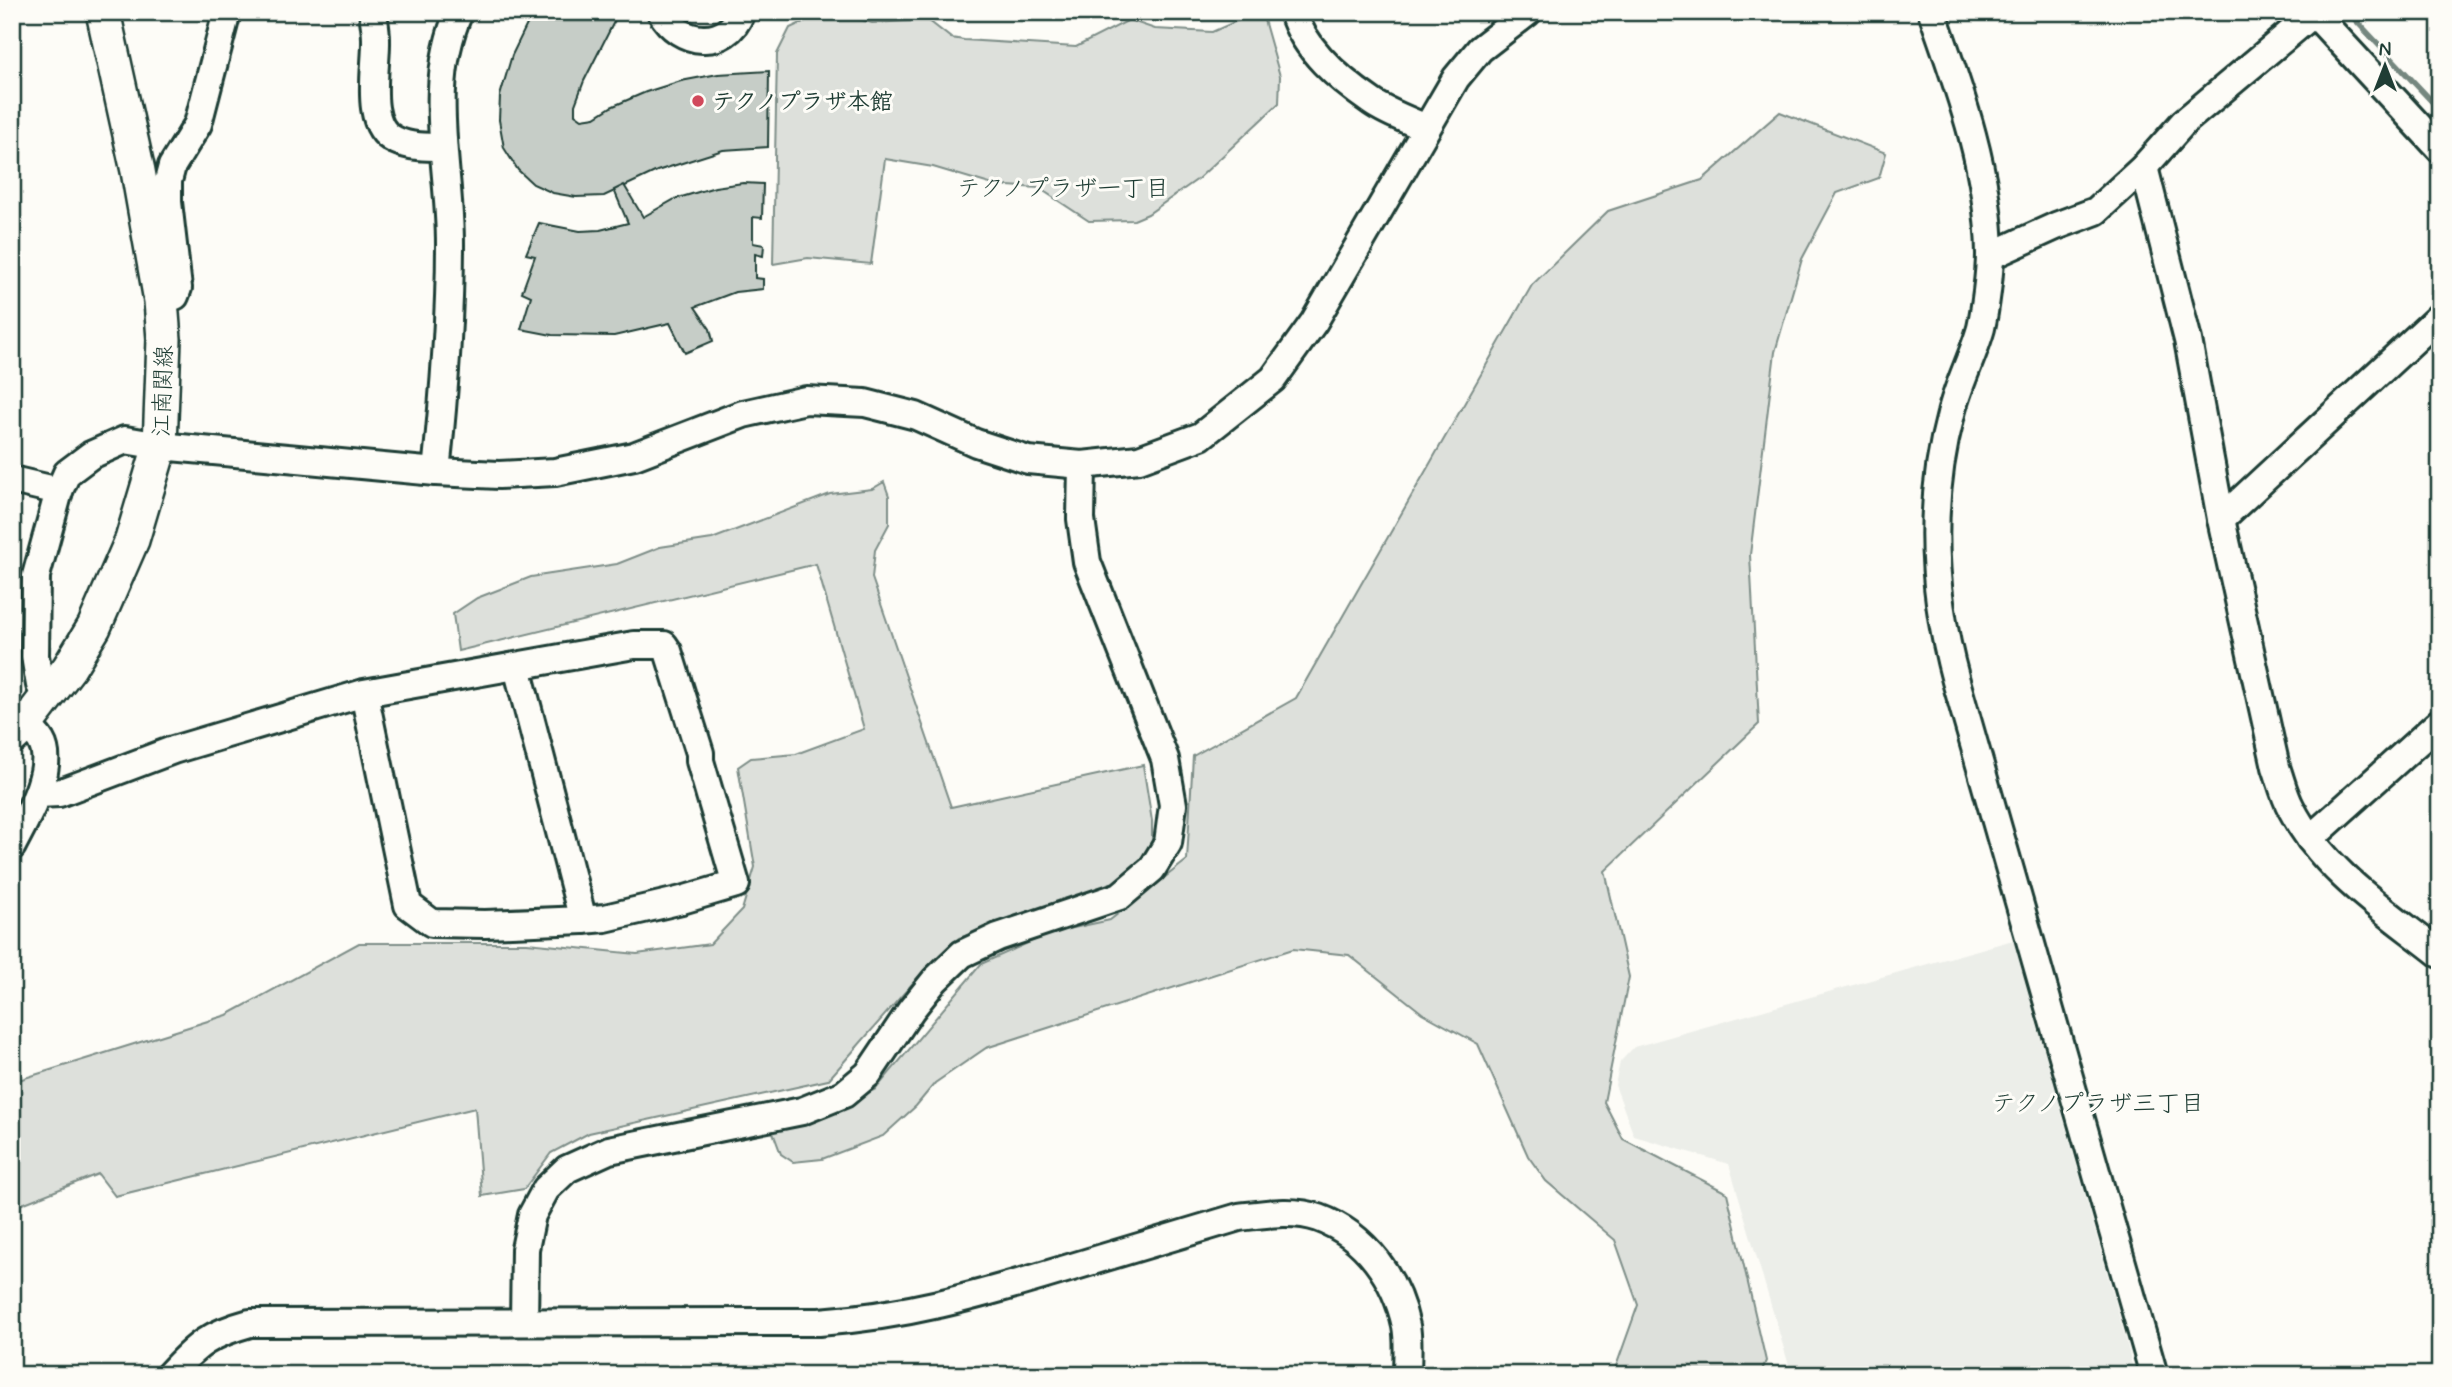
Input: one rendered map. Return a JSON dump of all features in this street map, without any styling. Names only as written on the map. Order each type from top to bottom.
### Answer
[{"type":"main road","name":"江南関線","points":[[19,731],[69,668],[94,627],[132,540],[160,446],[164,339],[161,301],[138,170],[103,12]]},
{"type":"street","points":[[161,301],[175,296],[178,288],[168,202],[172,166],[198,124],[227,12]]},
{"type":"street","points":[[373,12],[376,39],[374,103],[379,125],[392,140],[416,147],[442,147]]},
{"type":"street","points":[[436,472],[448,354],[450,253],[440,95],[450,32],[459,12]]},
{"type":"street","points":[[661,12],[669,25],[680,34],[706,39],[719,36],[731,28],[741,12]]},
{"type":"street","points":[[1293,12],[1297,25],[1327,66],[1373,103],[1426,128]]},
{"type":"street","points":[[48,696],[40,685],[35,656],[36,576],[59,491],[67,474],[91,455],[125,440],[160,446],[436,472],[499,475],[555,472],[634,456],[743,415],[806,400],[864,403],[916,416],[976,443],[1028,460],[1082,465],[1139,458],[1201,436],[1273,379],[1314,322],[1456,78],[1480,49],[1528,12]]},
{"type":"street","points":[[1933,12],[1971,128],[1984,188],[1990,256],[1981,327],[1951,413],[1938,481],[1936,583],[1946,644],[1956,681],[2154,1375]]},
{"type":"street","points":[[1990,256],[2096,211],[2144,167],[2185,122],[2314,13],[2440,149]]},
{"type":"street","points":[[2144,167],[2188,340],[2221,519],[2276,767],[2290,807],[2310,839],[2351,884],[2440,954]]},
{"type":"street","points":[[2221,519],[2440,316]]},
{"type":"street","points":[[524,1322],[526,1248],[532,1215],[546,1189],[567,1169],[609,1150],[789,1114],[844,1094],[868,1074],[911,1010],[935,980],[962,954],[998,937],[1120,896],[1152,869],[1168,843],[1173,805],[1164,759],[1087,562],[1081,519],[1082,465]]},
{"type":"street","points":[[12,480],[59,491]]},
{"type":"street","points":[[38,794],[59,793],[173,750],[364,693],[634,645],[664,645],[700,753],[700,761],[736,884],[605,918],[485,924],[432,923],[408,905],[364,693]]},
{"type":"street","points":[[517,667],[583,920]]},
{"type":"street","points":[[2310,839],[2440,722]]},
{"type":"street","points":[[12,846],[38,794],[46,768],[42,742],[19,731]]},
{"type":"street","points":[[169,1375],[193,1348],[225,1330],[250,1323],[805,1322],[864,1319],[906,1313],[962,1300],[1239,1217],[1279,1212],[1318,1218],[1354,1237],[1378,1260],[1397,1294],[1406,1329],[1407,1375]]},
{"type":"shaded area","points":[[825,12],[836,12],[872,23],[928,20],[951,38],[964,40],[1076,47],[1129,20],[1155,29],[1212,32],[1250,15],[1264,20],[1280,76],[1279,103],[1198,179],[1148,214],[1134,220],[1089,221],[1039,188],[993,185],[933,167],[885,159],[871,264],[808,258],[773,264],[777,54],[790,28]]},
{"type":"shaded area","points":[[1780,112],[1886,153],[1879,178],[1837,193],[1802,259],[1775,352],[1750,555],[1759,724],[1605,871],[1629,977],[1604,1102],[1623,1139],[1727,1193],[1766,1361],[1760,1375],[1613,1375],[1638,1305],[1615,1240],[1546,1181],[1528,1156],[1478,1044],[1422,1013],[1349,955],[1293,949],[986,1048],[935,1083],[916,1106],[883,1136],[822,1159],[793,1162],[781,1154],[771,1127],[837,1108],[876,1089],[981,964],[1050,933],[1110,920],[1187,860],[1193,756],[1296,698],[1532,285],[1608,211],[1702,180]]},
{"type":"shaded area","points":[[884,482],[889,496],[889,524],[875,550],[872,578],[951,807],[1143,765],[1152,821],[1152,851],[1144,863],[1119,880],[1063,905],[959,938],[926,968],[828,1080],[589,1133],[551,1153],[524,1189],[482,1196],[475,1108],[115,1196],[98,1174],[12,1208],[12,1082],[227,1015],[359,943],[527,943],[637,954],[710,944],[742,910],[755,867],[738,767],[751,758],[796,754],[864,729],[816,564],[458,651],[453,614],[477,598],[531,577],[617,564],[660,547],[712,539],[830,494],[872,489]]},
{"type":"shaded area","points":[[2013,940],[2134,1375],[1784,1375],[1790,1369],[1729,1164],[1634,1136],[1615,1085],[1620,1062],[1634,1047]]},
{"type":"building","name":"テクノプラザ本館","points":[[533,12],[619,12],[584,81],[575,105],[575,114],[582,119],[595,117],[646,92],[681,81],[718,74],[769,71],[768,147],[723,150],[657,171],[604,196],[576,197],[553,193],[533,184],[518,170],[504,148],[499,120],[500,96],[512,55]]},
{"type":"building","points":[[743,183],[763,184],[762,218],[753,217],[753,243],[764,245],[763,256],[755,254],[755,278],[763,279],[763,289],[735,292],[695,307],[710,329],[713,341],[685,353],[670,323],[614,336],[552,335],[521,329],[531,296],[522,292],[535,256],[526,254],[539,223],[580,231],[600,230],[628,223],[614,190],[624,185],[643,217],[675,199],[715,187]]},
{"type":"waterway","points":[[2348,12],[2440,110]]},
{"type":"place","name":"テクノプラザ本館","points":[[698,101]]},
{"type":"district","name":"テクノプラザ一丁目","points":[[1063,188]]},
{"type":"district","name":"テクノプラザ三丁目","points":[[2098,1103]]}]
